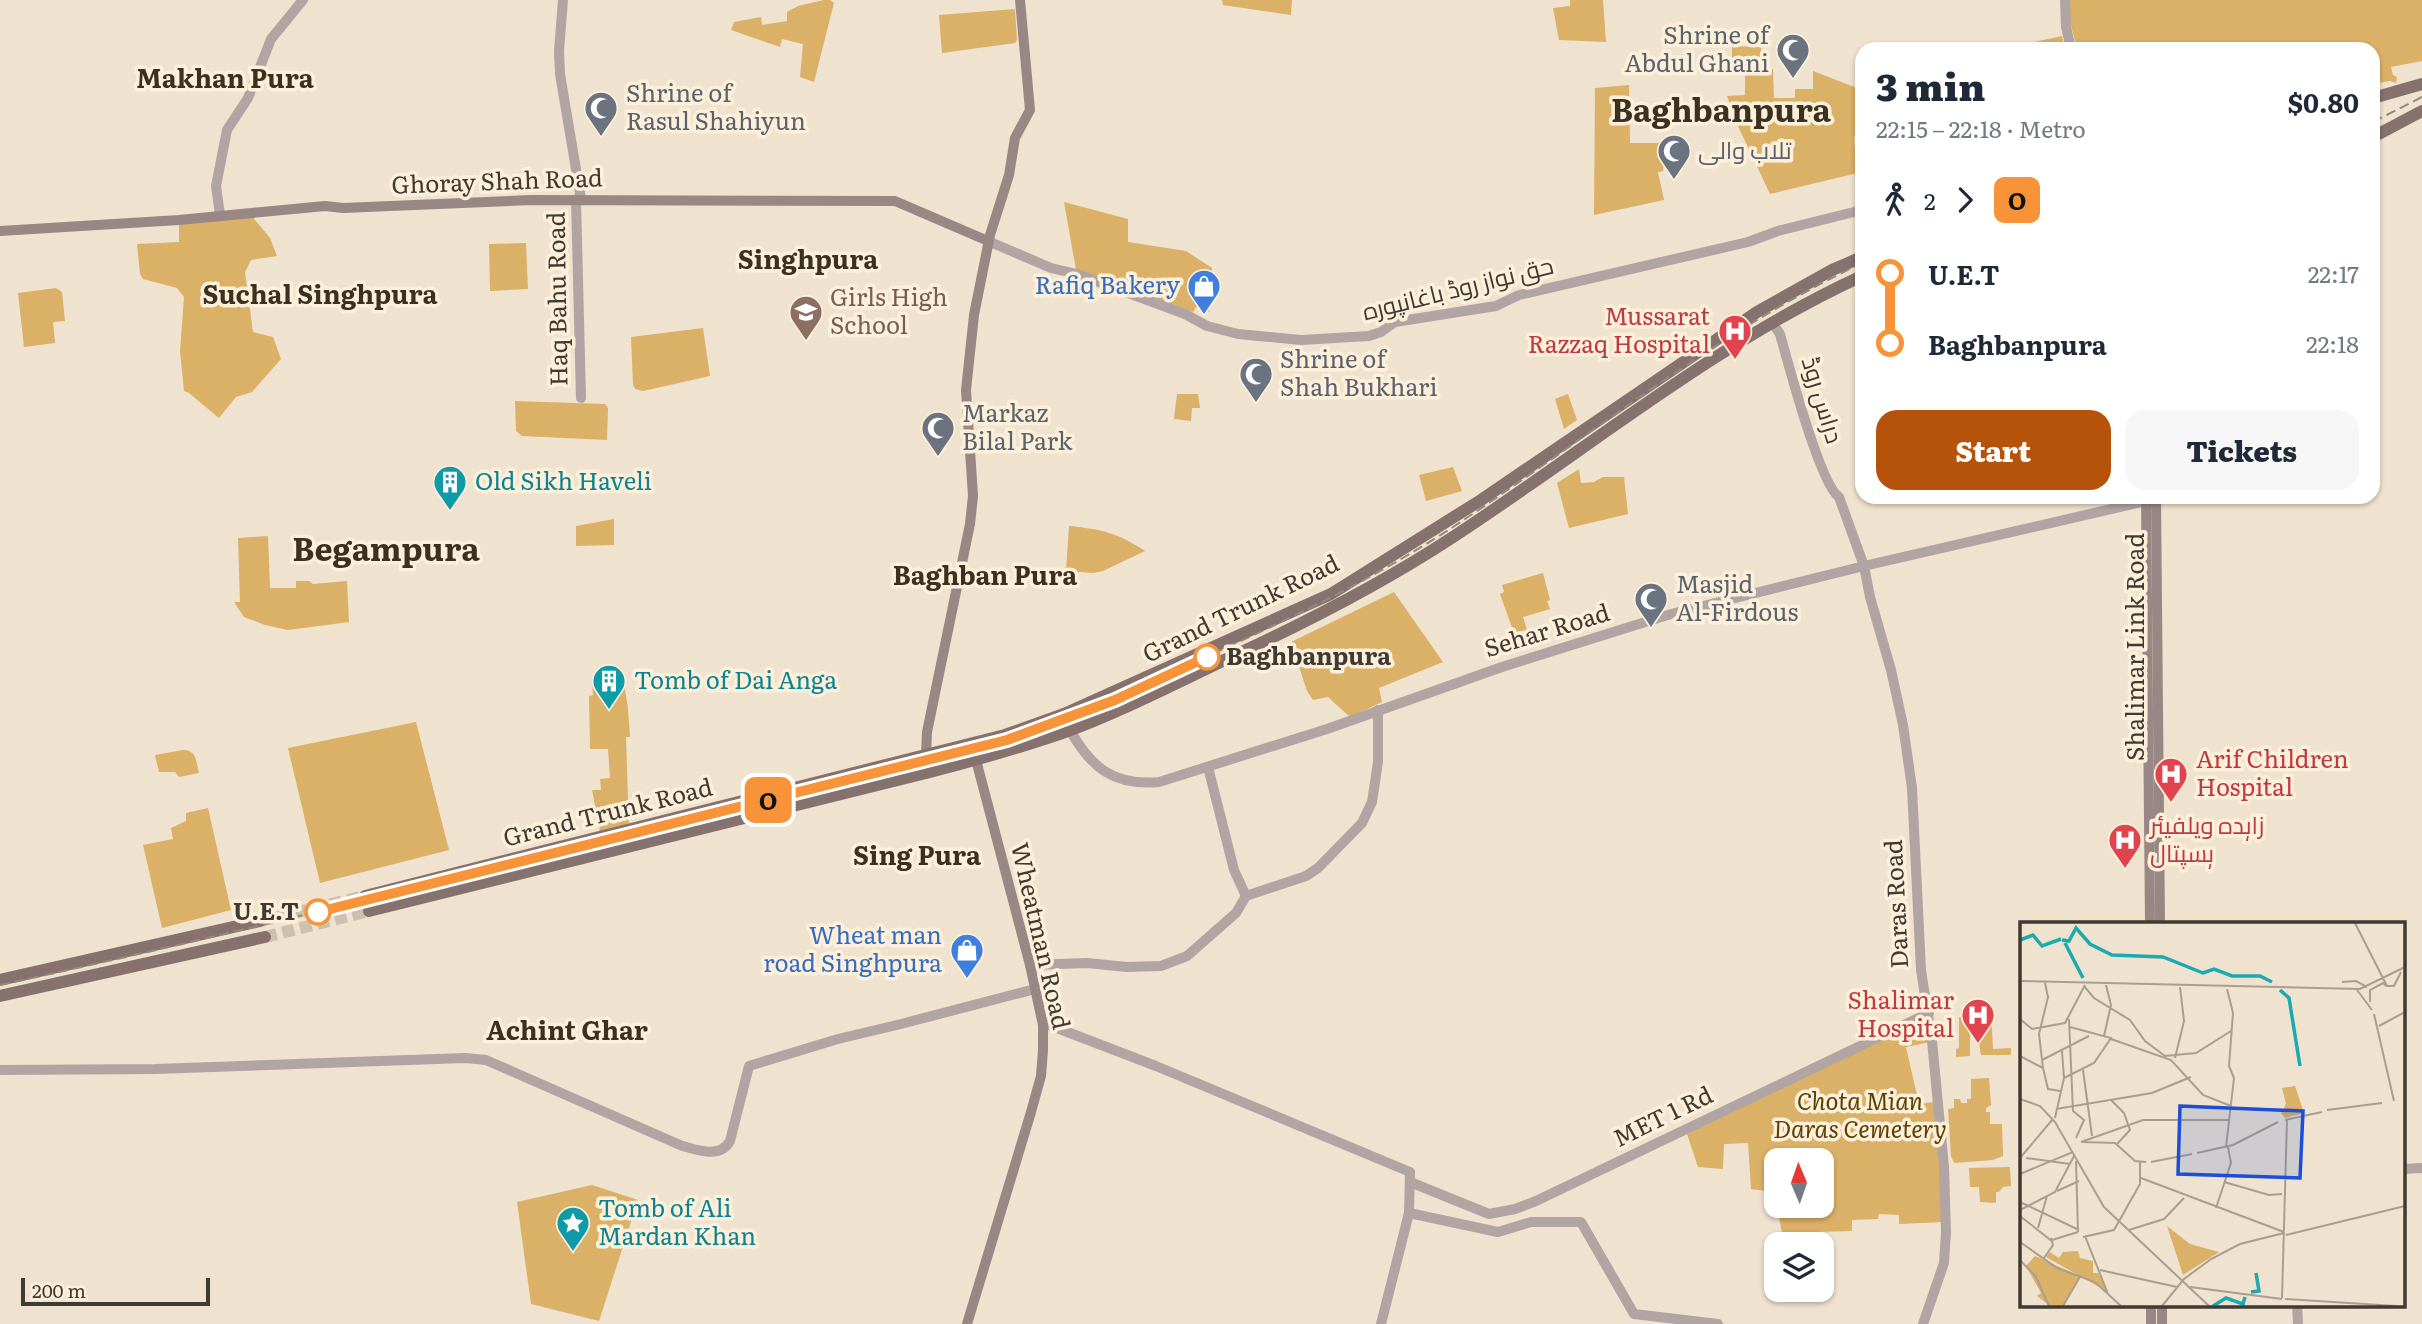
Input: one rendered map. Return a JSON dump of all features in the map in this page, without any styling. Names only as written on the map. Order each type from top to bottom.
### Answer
[{"type":"main road","points":[[930,772],[926,755],[927,732],[970,524],[973,496],[966,377],[974,315],[988,241],[1009,175],[1015,138],[1030,110],[1020,0]]},
{"type":"main road","points":[[2380,96],[2422,84]]},
{"type":"main road","points":[[2380,132],[2422,111]]},
{"type":"main road","name":"Ghoray Shah Road","points":[[0,230],[132,223],[317,207],[579,200],[895,201],[988,241]]},
{"type":"main road","name":"Grand Trunk Road","points":[[365,896],[1005,735],[1064,715],[1331,594],[1481,500],[1757,312],[1855,260]]},
{"type":"main road","name":"Grand Trunk Road","points":[[369,911],[930,772],[1070,730],[1178,683],[1354,597],[1452,537],[1706,362],[1772,322],[1855,280]]},
{"type":"main road","name":"Shalimar Link Road","points":[[2150,504],[2160,922]]},
{"type":"main road","name":"Shalimar Link Road","points":[[2150,922],[2152,612]]},
{"type":"main road","name":"Wheatman Road","points":[[967,1324],[1041,1076],[1044,1025],[976,760]]},
{"type":"main road","points":[[0,980],[260,921]]},
{"type":"main road","points":[[0,996],[265,937]]},
{"type":"main road","points":[[120,953],[122,970]]},
{"type":"main road","points":[[2151,1306],[2151,1324]]},
{"type":"main road","points":[[2162,1306],[2162,1324]]},
{"type":"street","points":[[220,215],[216,186],[227,130],[247,98],[271,39],[303,0]]},
{"type":"street","name":"Haq Bahu Road","points":[[563,0],[560,74],[579,200],[581,398]]},
{"type":"street","points":[[2064,0],[2069,42]]},
{"type":"street","name":"حق نواز روڈ باغانپورہ","points":[[988,241],[1051,268],[1077,274],[1185,314],[1207,326],[1238,334],[1301,340],[1370,336],[1395,322],[1496,306],[1519,295],[1748,242],[1855,212]]},
{"type":"street","name":"دراس روڈ","points":[[1772,322],[1780,334],[1815,450],[1834,494],[1839,497],[1864,566]]},
{"type":"street","name":"Sehar Road","points":[[1070,730],[1097,767],[1110,775],[1139,784],[1158,782],[1327,729],[1545,653],[1671,614],[2125,504]]},
{"type":"street","name":"Daras Road","points":[[1864,566],[1895,688],[1908,754],[1921,970],[1941,1127],[1946,1251],[1923,1324]]},
{"type":"street","points":[[1030,965],[1087,963],[1127,967],[1161,966],[1187,956],[1236,913],[1246,895],[1306,876],[1318,868],[1362,823],[1372,802],[1378,762],[1377,710]]},
{"type":"street","points":[[1208,767],[1234,870],[1246,895]]},
{"type":"street","points":[[0,1070],[155,1069],[486,1059],[680,1145],[710,1152],[721,1150],[730,1141],[749,1066],[838,1039],[1035,989]]},
{"type":"street","name":"MET 1 Rd","points":[[1044,1025],[1156,1066],[1489,1214],[1516,1209],[1536,1201],[1928,1013]]},
{"type":"street","points":[[2404,1169],[2422,1168]]},
{"type":"street","points":[[1381,1324],[1409,1213],[1410,1177]]},
{"type":"street","points":[[1409,1213],[1498,1232],[1531,1222],[1581,1222],[1634,1314],[1718,1324]]},
{"type":"street","points":[[2297,1306],[2298,1324]]},
{"type":"green space","points":[[824,0],[834,3],[814,82],[800,77],[803,44],[782,39],[780,47],[731,30],[734,22],[761,17],[762,25],[787,21],[787,12],[798,6]]},
{"type":"green space","points":[[1222,0],[1292,0],[1291,15],[1223,5]]},
{"type":"green space","points":[[1570,0],[1603,0],[1606,42],[1559,40],[1553,8],[1570,6]]},
{"type":"green space","points":[[2070,0],[2422,0],[2422,61],[2391,67],[2393,75],[2397,77],[2396,83],[2380,83],[2380,42],[2075,42],[2070,22]]},
{"type":"green space","points":[[1015,9],[1015,43],[942,53],[939,15]]},
{"type":"green space","points":[[2062,36],[2063,42],[2034,42]]},
{"type":"green space","points":[[1732,46],[1761,47],[1762,69],[1773,69],[1774,98],[1795,98],[1795,89],[1813,89],[1813,71],[1855,87],[1855,174],[1770,194],[1727,96],[1745,95],[1745,67],[1732,68]]},
{"type":"green space","points":[[1629,85],[1630,143],[1665,143],[1663,171],[1658,172],[1664,200],[1594,215],[1595,88]]},
{"type":"green space","points":[[1064,202],[1128,219],[1128,242],[1186,251],[1212,268],[1209,312],[1196,307],[1193,312],[1076,270]]},
{"type":"green space","points":[[251,215],[270,238],[277,256],[251,260],[245,272],[253,332],[273,337],[281,359],[252,392],[236,397],[219,418],[184,391],[180,351],[184,297],[177,288],[143,279],[140,274],[137,244],[179,242],[179,220]]},
{"type":"green space","points":[[526,243],[528,289],[490,291],[489,244]]},
{"type":"green space","points":[[56,288],[62,292],[65,321],[53,322],[55,343],[24,347],[18,293]]},
{"type":"green space","points":[[703,328],[710,376],[643,391],[635,389],[631,337]]},
{"type":"green space","points":[[1177,394],[1198,394],[1200,408],[1192,408],[1191,421],[1174,419]]},
{"type":"green space","points":[[1568,394],[1577,420],[1564,429],[1555,399]]},
{"type":"green space","points":[[515,401],[605,404],[608,408],[607,440],[522,436],[516,431]]},
{"type":"green space","points":[[1453,467],[1462,491],[1426,501],[1419,475]]},
{"type":"green space","points":[[1579,469],[1581,483],[1594,482],[1603,477],[1624,477],[1628,514],[1569,528],[1557,483]]},
{"type":"green space","points":[[614,519],[614,545],[576,546],[576,526]]},
{"type":"green space","points":[[1069,526],[1109,533],[1145,551],[1103,571],[1066,571]]},
{"type":"green space","points":[[268,536],[270,588],[296,588],[296,581],[309,581],[313,584],[347,581],[349,622],[288,630],[244,617],[234,602],[240,602],[238,538]]},
{"type":"green space","points":[[1543,573],[1550,609],[1523,617],[1527,630],[1514,633],[1500,594],[1504,592],[1502,585]]},
{"type":"green space","points":[[1394,592],[1443,662],[1379,688],[1382,702],[1350,717],[1328,697],[1313,700],[1307,691],[1291,642]]},
{"type":"green space","points":[[623,676],[630,737],[626,737],[629,829],[601,836],[592,790],[601,790],[600,779],[610,778],[608,749],[590,749],[589,696],[593,695],[592,681]]},
{"type":"green space","points":[[416,722],[449,850],[320,883],[288,748]]},
{"type":"green space","points":[[183,750],[193,754],[199,773],[179,777],[175,772],[159,772],[155,755]]},
{"type":"green space","points":[[208,808],[231,910],[162,928],[143,845],[173,839],[171,828],[186,821],[186,813]]},
{"type":"green space","points":[[1991,1010],[1993,1049],[2011,1048],[2011,1055],[1981,1055],[1977,1031],[1970,1031],[1970,1056],[1956,1057],[1956,1049],[1959,1048],[1959,1017],[1966,1017],[1966,1011]]},
{"type":"green space","name":"Chota Mian Daras Cemetery","points":[[1927,1016],[1930,1042],[1906,1047],[1919,1104],[1934,1102],[1944,1222],[1899,1224],[1899,1215],[1879,1214],[1878,1219],[1852,1220],[1852,1231],[1782,1232],[1779,1218],[1834,1218],[1834,1148],[1764,1148],[1764,1191],[1751,1189],[1748,1143],[1724,1144],[1723,1169],[1698,1167],[1687,1134]]},
{"type":"green space","points":[[1989,1078],[1991,1105],[1986,1108],[1986,1112],[1990,1112],[1990,1124],[2002,1124],[2003,1156],[1993,1160],[1954,1163],[1951,1156],[1948,1109],[1954,1108],[1954,1099],[1967,1103],[1967,1099],[1971,1099],[1971,1079]]},
{"type":"green space","points":[[2010,1167],[2011,1186],[1996,1192],[1996,1203],[1980,1202],[1979,1187],[1970,1187],[1969,1168]]},
{"type":"green space","name":"Tomb of Ali Mardan Khan","points":[[592,1185],[638,1200],[599,1321],[531,1304],[517,1202]]},
{"type":"tunnel","points":[[260,921],[365,896]]},
{"type":"tunnel","points":[[265,937],[369,911]]},
{"type":"railway","points":[[2380,118],[2422,97]]},
{"type":"railway","points":[[0,985],[368,899],[978,748],[1070,717],[1279,623],[1396,562],[1453,527],[1653,388],[1755,321],[1855,267]]},
{"type":"metro line","name":"O","points":[[318,912],[1007,740],[1115,700],[1207,657]]},
{"type":"place","name":"Shrine of Abdul Ghani","points":[[1793,80]]},
{"type":"place","name":"Shrine of Rasul Shahiyun","points":[[601,138]]},
{"type":"place","name":"تلاب والی","points":[[1674,181]]},
{"type":"place","name":"Rafiq Bakery","points":[[1204,316]]},
{"type":"place","name":"Girls High School","points":[[806,342]]},
{"type":"place","name":"Mussarat Razzaq Hospital","points":[[1735,361]]},
{"type":"place","name":"Shrine of Shah Bukhari","points":[[1256,404]]},
{"type":"place","name":"Markaz Bilal Park","points":[[938,458]]},
{"type":"place","name":"Old Sikh Haveli","points":[[450,512]]},
{"type":"place","name":"Masjid Al-Firdous","points":[[1651,629]]},
{"type":"place","name":"Baghbanpura","points":[[1207,657]]},
{"type":"place","name":"Tomb of Dai Anga","points":[[609,711]]},
{"type":"place","name":"Arif Children Hospital","points":[[2171,804]]},
{"type":"place","name":"زاہدہ ویلفیئر ہسپتال","points":[[2125,870]]},
{"type":"place","name":"U.E.T","points":[[318,912]]},
{"type":"place","name":"Wheat man road Singhpura","points":[[967,980]]},
{"type":"place","name":"Shalimar Hospital","points":[[1978,1045]]},
{"type":"place","name":"Tomb of Ali Mardan Khan","points":[[573,1253]]},
{"type":"district","name":"Makhan Pura","points":[[225,79]]},
{"type":"district","name":"Baghbanpura","points":[[1721,111]]},
{"type":"district","name":"Singhpura","points":[[808,260]]},
{"type":"district","name":"Suchal Singhpura","points":[[320,295]]},
{"type":"district","name":"Begampura","points":[[386,550]]},
{"type":"district","name":"Baghban Pura","points":[[985,576]]},
{"type":"district","name":"Sing Pura","points":[[917,856]]},
{"type":"district","name":"Achint Ghar","points":[[567,1031]]}]
